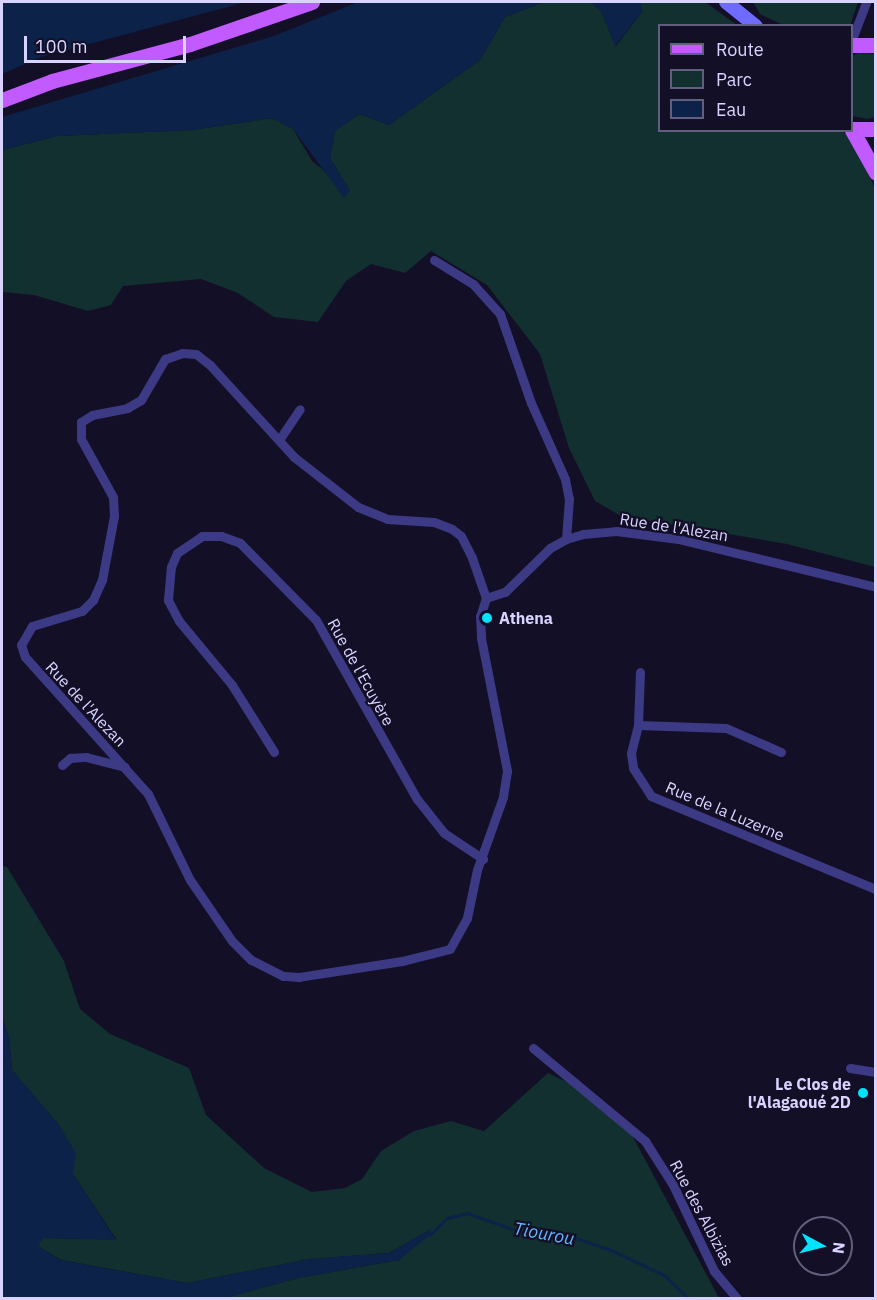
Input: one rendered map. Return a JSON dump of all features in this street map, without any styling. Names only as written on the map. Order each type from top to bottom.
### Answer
[{"type":"main road","points":[[2,100],[52,81],[190,44],[312,2]]},
{"type":"main road","points":[[726,2],[753,24]]},
{"type":"main road","points":[[740,14],[762,24]]},
{"type":"main road","points":[[853,45],[876,45]]},
{"type":"main road","points":[[853,129],[876,129]]},
{"type":"main road","points":[[853,131],[876,173]]},
{"type":"street","points":[[853,36],[866,2]]},
{"type":"street","points":[[434,260],[473,284],[500,314],[531,403],[565,479],[569,499],[566,539]]},
{"type":"street","name":"Rue de l'Alezan","points":[[182,353],[196,354],[210,365],[279,440],[303,464],[372,515],[411,523],[435,522],[452,529],[461,536],[472,558],[486,598],[481,638],[507,771],[503,797],[467,918],[450,949],[402,961],[283,976],[251,960],[232,941],[190,880],[148,794],[30,666],[21,645],[32,626],[82,611],[93,600],[102,580],[114,516],[113,497],[81,439],[81,422],[92,415],[127,408],[141,400],[165,359],[182,353]]},
{"type":"street","points":[[279,440],[300,409]]},
{"type":"street","name":"Rue de l'Alezan","points":[[486,598],[505,592],[550,548],[566,539],[583,534],[616,531],[678,539],[876,587]]},
{"type":"street","name":"Rue de l'Ecuyère","points":[[274,752],[232,685],[179,621],[168,600],[171,567],[177,553],[202,536],[220,536],[240,543],[258,557],[316,620],[417,799],[444,833],[483,859]]},
{"type":"street","name":"Rue de la Luzerne","points":[[640,672],[638,725],[631,753],[633,768],[651,796],[876,889]]},
{"type":"street","points":[[638,725],[726,728],[781,752]]},
{"type":"street","points":[[62,765],[70,758],[86,757],[125,767]]},
{"type":"street","name":"Rue des Albizias","points":[[533,1048],[645,1142],[673,1185],[714,1271],[737,1299]]},
{"type":"street","points":[[850,1068],[876,1072]]},
{"type":"green space","points":[[544,2],[591,2],[601,11],[616,46],[642,12],[641,2],[705,2],[736,24],[658,24],[658,132],[843,132],[849,135],[875,188],[875,567],[787,544],[621,516],[595,501],[569,448],[540,354],[487,285],[431,251],[405,273],[371,264],[346,281],[318,322],[274,317],[238,293],[201,279],[123,286],[111,305],[88,311],[34,295],[2,292],[2,150],[57,136],[192,130],[272,118],[293,129],[312,161],[350,191],[330,158],[335,131],[359,114],[389,125],[480,60],[505,17]]},
{"type":"green space","points":[[753,2],[858,2],[851,24],[781,24],[760,14]]},
{"type":"green space","points":[[858,53],[875,54],[875,117],[868,119],[853,116],[853,56]]},
{"type":"green space","points":[[2,866],[7,867],[64,961],[80,1009],[110,1034],[189,1068],[206,1115],[264,1168],[312,1192],[345,1188],[362,1179],[381,1151],[414,1131],[451,1121],[484,1131],[548,1073],[567,1082],[632,1135],[719,1298],[225,1298],[298,1278],[399,1260],[431,1229],[389,1253],[310,1259],[187,1283],[61,1260],[37,1246],[43,1238],[116,1239],[73,1174],[59,1125],[12,1070],[9,1038],[2,1016]]},
{"type":"water","points":[[2,2],[246,2],[41,57],[2,74]]},
{"type":"water","points":[[358,2],[544,2],[505,17],[480,60],[389,125],[359,114],[335,131],[330,158],[350,191],[344,198],[293,129],[272,118],[192,130],[57,136],[2,150],[2,117],[274,36]]},
{"type":"water","points":[[591,2],[641,2],[642,12],[615,46],[601,11]]},
{"type":"water","points":[[2,1016],[9,1038],[12,1070],[59,1125],[76,1153],[73,1174],[116,1240],[43,1238],[38,1246],[60,1260],[187,1283],[310,1259],[389,1253],[431,1229],[430,1235],[399,1260],[298,1278],[225,1298],[2,1298]]},
{"type":"waterway","name":"Tiourou","points":[[430,1235],[447,1218],[467,1213],[521,1232],[561,1233],[611,1250],[664,1275],[688,1298]]},
{"type":"place","name":"Athena","points":[[487,618]]},
{"type":"place","name":"Le Clos de l'Alagaoué 2D","points":[[863,1093]]}]
